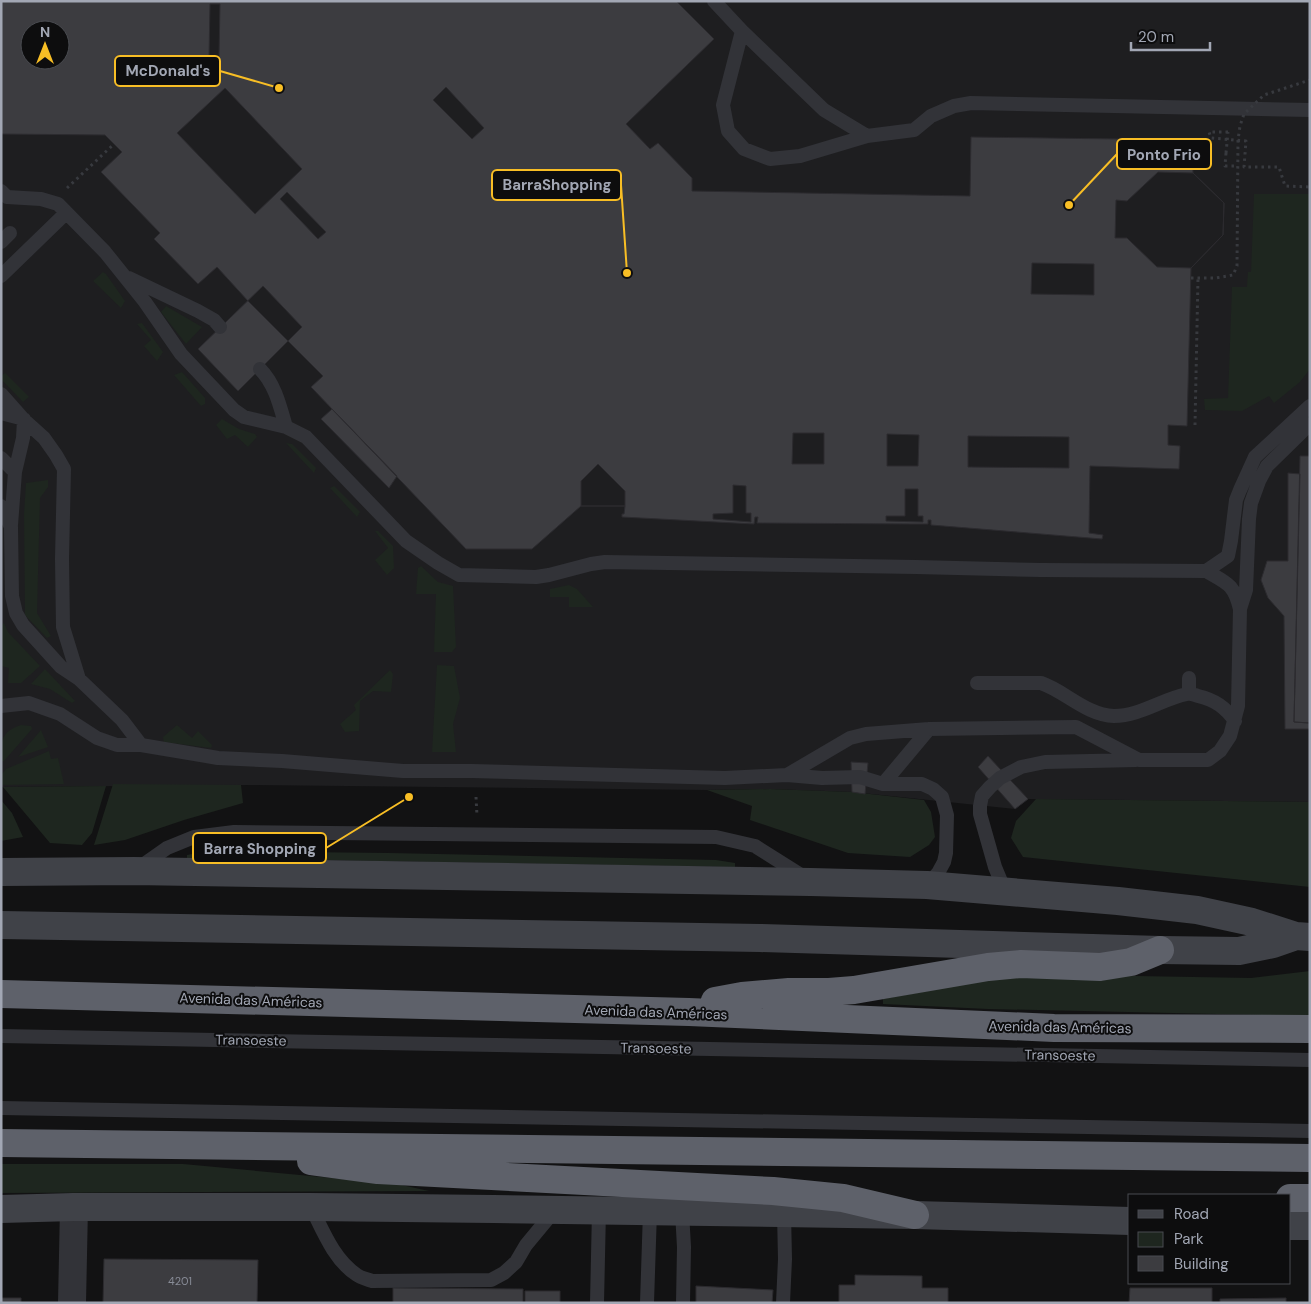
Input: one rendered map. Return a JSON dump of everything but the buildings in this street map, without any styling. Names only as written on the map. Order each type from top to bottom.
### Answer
[{"type":"highway","points":[[689,1012],[711,1002],[742,996],[854,990],[988,967],[1020,964],[1100,967],[1132,962],[1160,950]]},
{"type":"highway","name":"Avenida das Américas","points":[[7,993],[689,1012],[1054,1028],[1310,1029]]},
{"type":"highway","points":[[1,1143],[1310,1158]]},
{"type":"highway","points":[[234,1145],[304,1160],[378,1170],[773,1191],[843,1198],[915,1215]]},
{"type":"highway","points":[[1291,1198],[1310,1198]]},
{"type":"main road","points":[[1,872],[134,871],[927,885],[1118,901],[1197,910],[1252,922],[1303,937]]},
{"type":"main road","points":[[1,925],[750,938],[1239,951],[1303,937]]},
{"type":"main road","points":[[1,1209],[74,1207],[311,1207],[599,1210],[915,1215],[1128,1221]]},
{"type":"main road","points":[[1291,1226],[1310,1226]]},
{"type":"street","points":[[72,1303],[74,1207]]},
{"type":"lane","points":[[714,1],[742,31],[824,110],[867,136]]},
{"type":"lane","points":[[742,31],[723,105],[728,131],[744,149],[770,159],[800,156],[867,136],[914,130],[931,116],[954,106],[971,103],[1310,110]]},
{"type":"lane","points":[[1,191],[7,197],[41,199],[58,204],[106,252],[145,302],[181,354],[234,410],[244,417],[286,426],[306,437],[406,541],[459,575],[536,577],[605,562],[1206,571],[1229,584],[1237,596],[1240,609],[1238,706],[1230,736],[1220,750],[1208,760],[1045,762],[1020,767],[1000,778],[982,796],[980,814],[995,867],[1005,891]]},
{"type":"lane","points":[[1,276],[66,213]]},
{"type":"lane","points":[[125,276],[198,311],[214,320],[220,327]]},
{"type":"lane","points":[[260,369],[268,377],[276,394],[286,426]]},
{"type":"lane","points":[[1,394],[24,420],[44,438],[64,469],[63,627],[78,679]]},
{"type":"lane","points":[[1206,571],[1228,556],[1236,500],[1255,456],[1310,406]]},
{"type":"lane","points":[[1,413],[24,420]]},
{"type":"lane","points":[[24,420],[23,438],[15,472],[11,527],[12,596],[16,613],[23,625],[61,667],[78,679],[122,720],[141,745]]},
{"type":"lane","points":[[1240,609],[1246,590],[1251,503],[1258,481],[1267,466],[1310,424]]},
{"type":"lane","points":[[1,458],[15,472]]},
{"type":"lane","points":[[1,506],[11,527]]},
{"type":"lane","points":[[1,573],[12,563]]},
{"type":"lane","points":[[1189,678],[1189,693]]},
{"type":"lane","points":[[978,683],[1041,683],[1050,686],[1098,713],[1113,716],[1135,713],[1189,693],[1208,698],[1219,704],[1228,711],[1235,721]]},
{"type":"lane","points":[[1,706],[29,703],[60,714],[97,738],[117,745],[141,745],[218,758],[403,771],[472,770],[725,778],[787,775],[822,778],[860,778],[883,784],[922,784],[933,789],[942,798],[947,815],[944,862],[938,873],[927,885]]},
{"type":"lane","points":[[787,775],[850,738],[866,734],[929,729],[1076,727],[1139,760]]},
{"type":"lane","points":[[883,784],[929,729]]},
{"type":"lane","points":[[134,871],[167,848],[194,836],[234,832],[716,836],[755,846],[811,882]]},
{"type":"lane","name":"Transoeste","points":[[1,1036],[1310,1060]]},
{"type":"lane","points":[[1,1108],[1310,1131]]},
{"type":"lane","points":[[311,1207],[329,1243],[343,1264],[358,1276],[372,1281],[491,1280],[504,1273],[516,1262],[526,1245],[556,1210]]},
{"type":"lane","points":[[597,1303],[599,1210]]},
{"type":"lane","points":[[647,1303],[650,1211]]},
{"type":"lane","points":[[682,1212],[684,1246],[683,1303]]},
{"type":"lane","points":[[783,1303],[784,1213]]},
{"type":"path","points":[[1191,278],[1216,278],[1233,274],[1237,266],[1238,140],[1244,114],[1264,95],[1310,80]]},
{"type":"path","points":[[1238,166],[1225,166],[1228,132],[1209,132],[1211,138],[1246,141],[1244,167],[1279,167],[1285,186],[1310,187]]},
{"type":"path","points":[[52,202],[114,144]]},
{"type":"path","points":[[1195,425],[1198,278]]},
{"type":"shaded area","points":[[1,1],[1310,1],[1310,802],[1028,799],[1015,809],[852,792],[770,789],[249,785],[1,787]]},
{"type":"green space","points":[[1254,194],[1310,194],[1310,369],[1300,382],[1274,403],[1269,396],[1242,411],[1205,410],[1204,399],[1228,398],[1232,287],[1247,287],[1248,272],[1251,272]]},
{"type":"green space","points":[[103,272],[125,301],[121,308],[93,281]]},
{"type":"green space","points":[[166,306],[202,327],[186,344],[161,312]]},
{"type":"green space","points":[[142,323],[163,352],[157,361],[144,346],[151,340],[137,324]]},
{"type":"green space","points":[[182,372],[205,398],[205,404],[201,406],[174,375]]},
{"type":"green space","points":[[5,373],[29,397],[23,402],[1,379],[1,376]]},
{"type":"green space","points":[[222,419],[239,429],[255,434],[257,437],[248,447],[235,435],[227,439],[216,425]]},
{"type":"green space","points":[[286,443],[292,444],[316,468],[314,473]]},
{"type":"green space","points":[[48,480],[48,487],[40,498],[37,613],[51,636],[47,638],[25,615],[24,514],[26,483]]},
{"type":"green space","points":[[334,486],[360,512],[357,517],[330,488]]},
{"type":"green space","points":[[375,531],[378,531],[393,546],[394,568],[387,575],[375,560],[388,548]]},
{"type":"green space","points":[[421,566],[438,582],[453,586],[456,647],[452,652],[434,652],[436,594],[416,594],[418,568]]},
{"type":"green space","points":[[569,585],[577,589],[593,607],[569,607],[569,597],[550,597],[550,589]]},
{"type":"green space","points":[[4,623],[8,632],[40,666],[21,683],[8,683],[9,668],[1,666],[1,626]]},
{"type":"green space","points":[[437,665],[454,666],[460,698],[453,724],[456,752],[432,752]]},
{"type":"green space","points":[[45,669],[75,701],[72,703],[50,689],[31,684]]},
{"type":"green space","points":[[390,670],[393,674],[391,692],[373,691],[360,701],[359,731],[345,732],[340,724],[356,710],[354,705]]},
{"type":"green space","points":[[21,725],[31,726],[32,729],[4,761],[1,761],[1,748],[5,734]]},
{"type":"green space","points":[[177,725],[192,738],[198,731],[212,745],[211,748],[164,742],[163,737]]},
{"type":"green space","points":[[41,730],[48,747],[18,757]]},
{"type":"green space","points":[[49,751],[51,759],[58,758],[64,784],[1,785],[1,775],[6,769]]},
{"type":"green space","points":[[113,784],[241,785],[243,803],[125,840],[94,845]]},
{"type":"green space","points":[[106,786],[92,833],[82,845],[50,843],[3,787]]},
{"type":"green space","points":[[770,789],[852,792],[924,800],[931,812],[935,837],[929,845],[910,857],[848,853],[750,820],[752,806],[707,790]]},
{"type":"green space","points":[[1036,799],[1310,802],[1310,887],[1023,857],[1011,838],[1016,821]]},
{"type":"green space","points":[[1,800],[12,813],[23,837],[1,841]]},
{"type":"green space","points":[[208,851],[716,860],[735,863],[735,867],[187,858],[187,855]]},
{"type":"green space","points":[[1310,971],[1310,1016],[988,1009],[883,1004],[883,999],[1021,974],[1251,978]]},
{"type":"green space","points":[[1,1164],[183,1164],[397,1184],[429,1191],[1,1193]]},
{"type":"place","name":"McDonald's","points":[[279,88]]},
{"type":"place","name":"Ponto Frio","points":[[1069,205]]},
{"type":"place","name":"BarraShopping","points":[[627,273]]},
{"type":"place","name":"Barra Shopping","points":[[409,797]]}]
